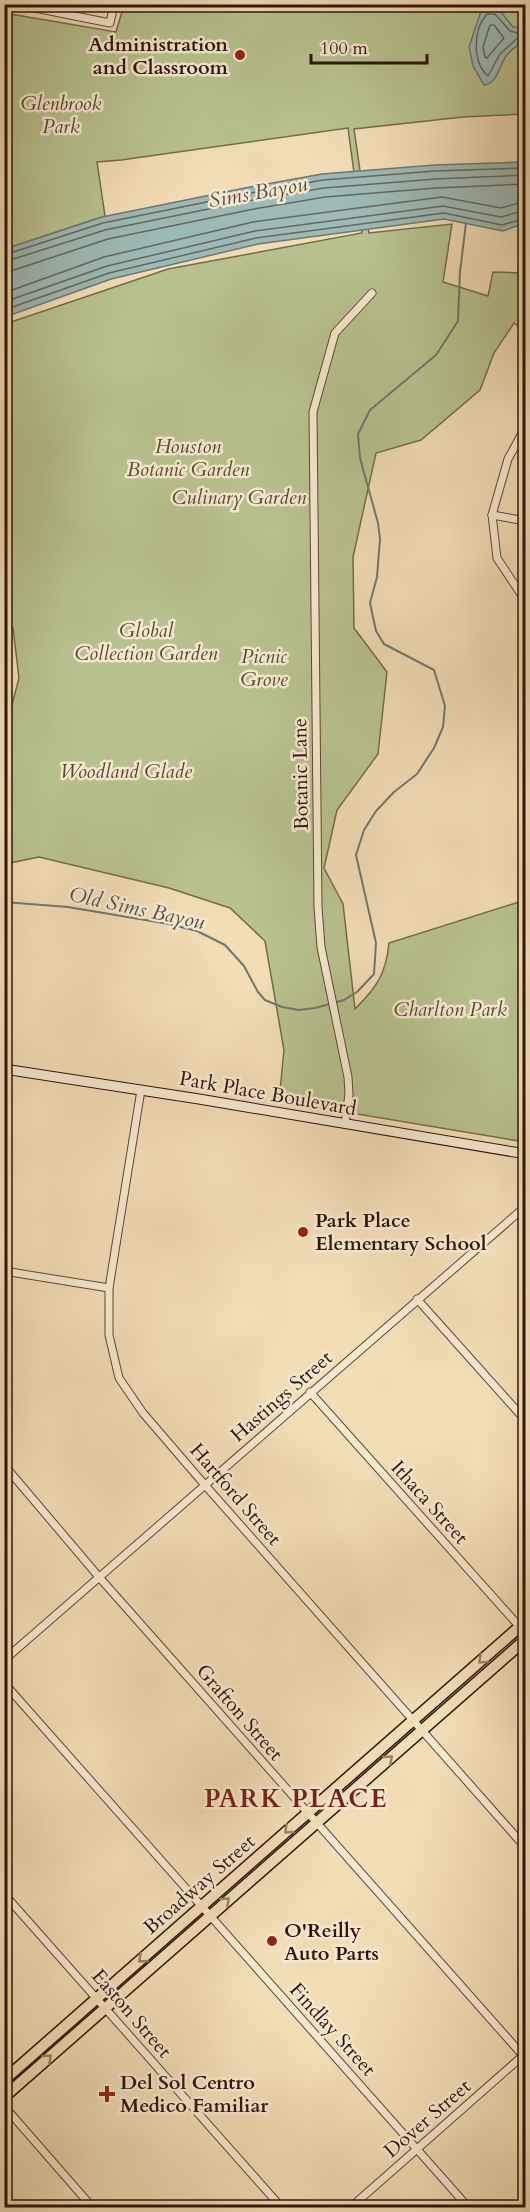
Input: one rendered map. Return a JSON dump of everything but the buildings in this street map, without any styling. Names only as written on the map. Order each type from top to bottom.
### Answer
[{"type":"main road","name":"Broadway Street","points":[[4,2080],[413,1721],[524,1630]]},
{"type":"main road","name":"Broadway Street","points":[[4,2097],[422,1730],[524,1630]]},
{"type":"street","points":[[15,4],[110,23],[114,4]]},
{"type":"street","name":"Botanic Lane","points":[[345,1124],[349,1094],[321,947],[318,908],[313,412],[335,333],[372,293]]},
{"type":"street","points":[[525,426],[508,459],[492,515],[497,558],[525,602]]},
{"type":"street","points":[[492,515],[525,521]]},
{"type":"street","points":[[525,849],[522,864],[525,878]]},
{"type":"street","name":"Park Place Boulevard","points":[[4,1068],[525,1154]]},
{"type":"street","name":"Hartford Street","points":[[141,1090],[110,1288],[109,1335],[119,1378],[143,1413],[204,1484],[525,1848]]},
{"type":"street","name":"Hastings Street","points":[[4,1660],[525,1206]]},
{"type":"street","points":[[4,1271],[110,1288]]},
{"type":"street","points":[[417,1299],[524,1416]]},
{"type":"street","name":"Ithaca Street","points":[[310,1392],[524,1630]]},
{"type":"street","name":"Grafton Street","points":[[4,1465],[315,1823],[524,2056]]},
{"type":"street","name":"Findlay Street","points":[[4,1683],[470,2208]]},
{"type":"street","name":"Easton Street","points":[[4,1894],[282,2208]]},
{"type":"street","name":"Dover Street","points":[[350,2208],[524,2056]]},
{"type":"street","points":[[4,2106],[93,2208]]},
{"type":"green space","name":"Houston Botanic Garden","points":[[124,5],[525,5],[525,114],[463,117],[354,129],[369,233],[452,224],[443,282],[488,296],[493,272],[525,273],[526,332],[514,323],[494,353],[480,390],[421,440],[376,453],[353,557],[354,628],[387,672],[378,754],[337,810],[324,868],[343,904],[355,1009],[369,994],[383,972],[389,943],[519,902],[526,915],[525,1142],[279,1101],[284,1050],[265,941],[230,908],[169,888],[39,857],[5,864],[5,731],[19,678],[13,628],[4,616],[5,324],[168,269],[362,233],[348,128],[97,162],[105,216],[5,249],[4,13],[116,32]]},
{"type":"water","points":[[483,5],[487,5],[490,10],[492,5],[500,5],[501,12],[513,27],[526,29],[525,42],[508,54],[495,78],[489,84],[484,85],[473,66],[469,47]]},
{"type":"water","name":"Sims Bayou","points":[[525,162],[525,223],[503,231],[444,219],[258,244],[111,279],[5,317],[5,249],[102,217],[322,174],[435,165]]},
{"type":"waterway","name":"Old Sims Bayou","points":[[4,902],[68,907],[197,931],[225,945],[244,966],[265,1000],[282,1007],[299,1010],[344,1000],[357,992],[374,974],[376,943],[356,855],[364,830],[376,811],[394,792],[417,774],[434,748],[443,727],[445,706],[434,670],[384,644],[376,631],[370,603],[377,577],[380,539],[378,523],[360,458],[358,434],[370,410],[436,355],[458,321],[460,272],[466,223]]},
{"type":"place","name":"Administration and Classroom","points":[[240,55]]},
{"type":"place","name":"Park Place Elementary School","points":[[303,1232]]},
{"type":"place","name":"O'Reilly Auto Parts","points":[[272,1941]]},
{"type":"place","name":"Del Sol Centro Medico Familiar","points":[[107,2094]]},
{"type":"district","name":"PARK PLACE","points":[[296,1798]]},
{"type":"park label","name":"Glenbrook Park","points":[[61,114]]},
{"type":"park label","name":"Culinary Garden","points":[[239,497]]},
{"type":"park label","name":"Global Collection Garden","points":[[146,642]]},
{"type":"park label","name":"Picnic Grove","points":[[264,668]]},
{"type":"park label","name":"Woodland Glade","points":[[126,771]]},
{"type":"park label","name":"Charlton Park","points":[[450,1009]]}]
